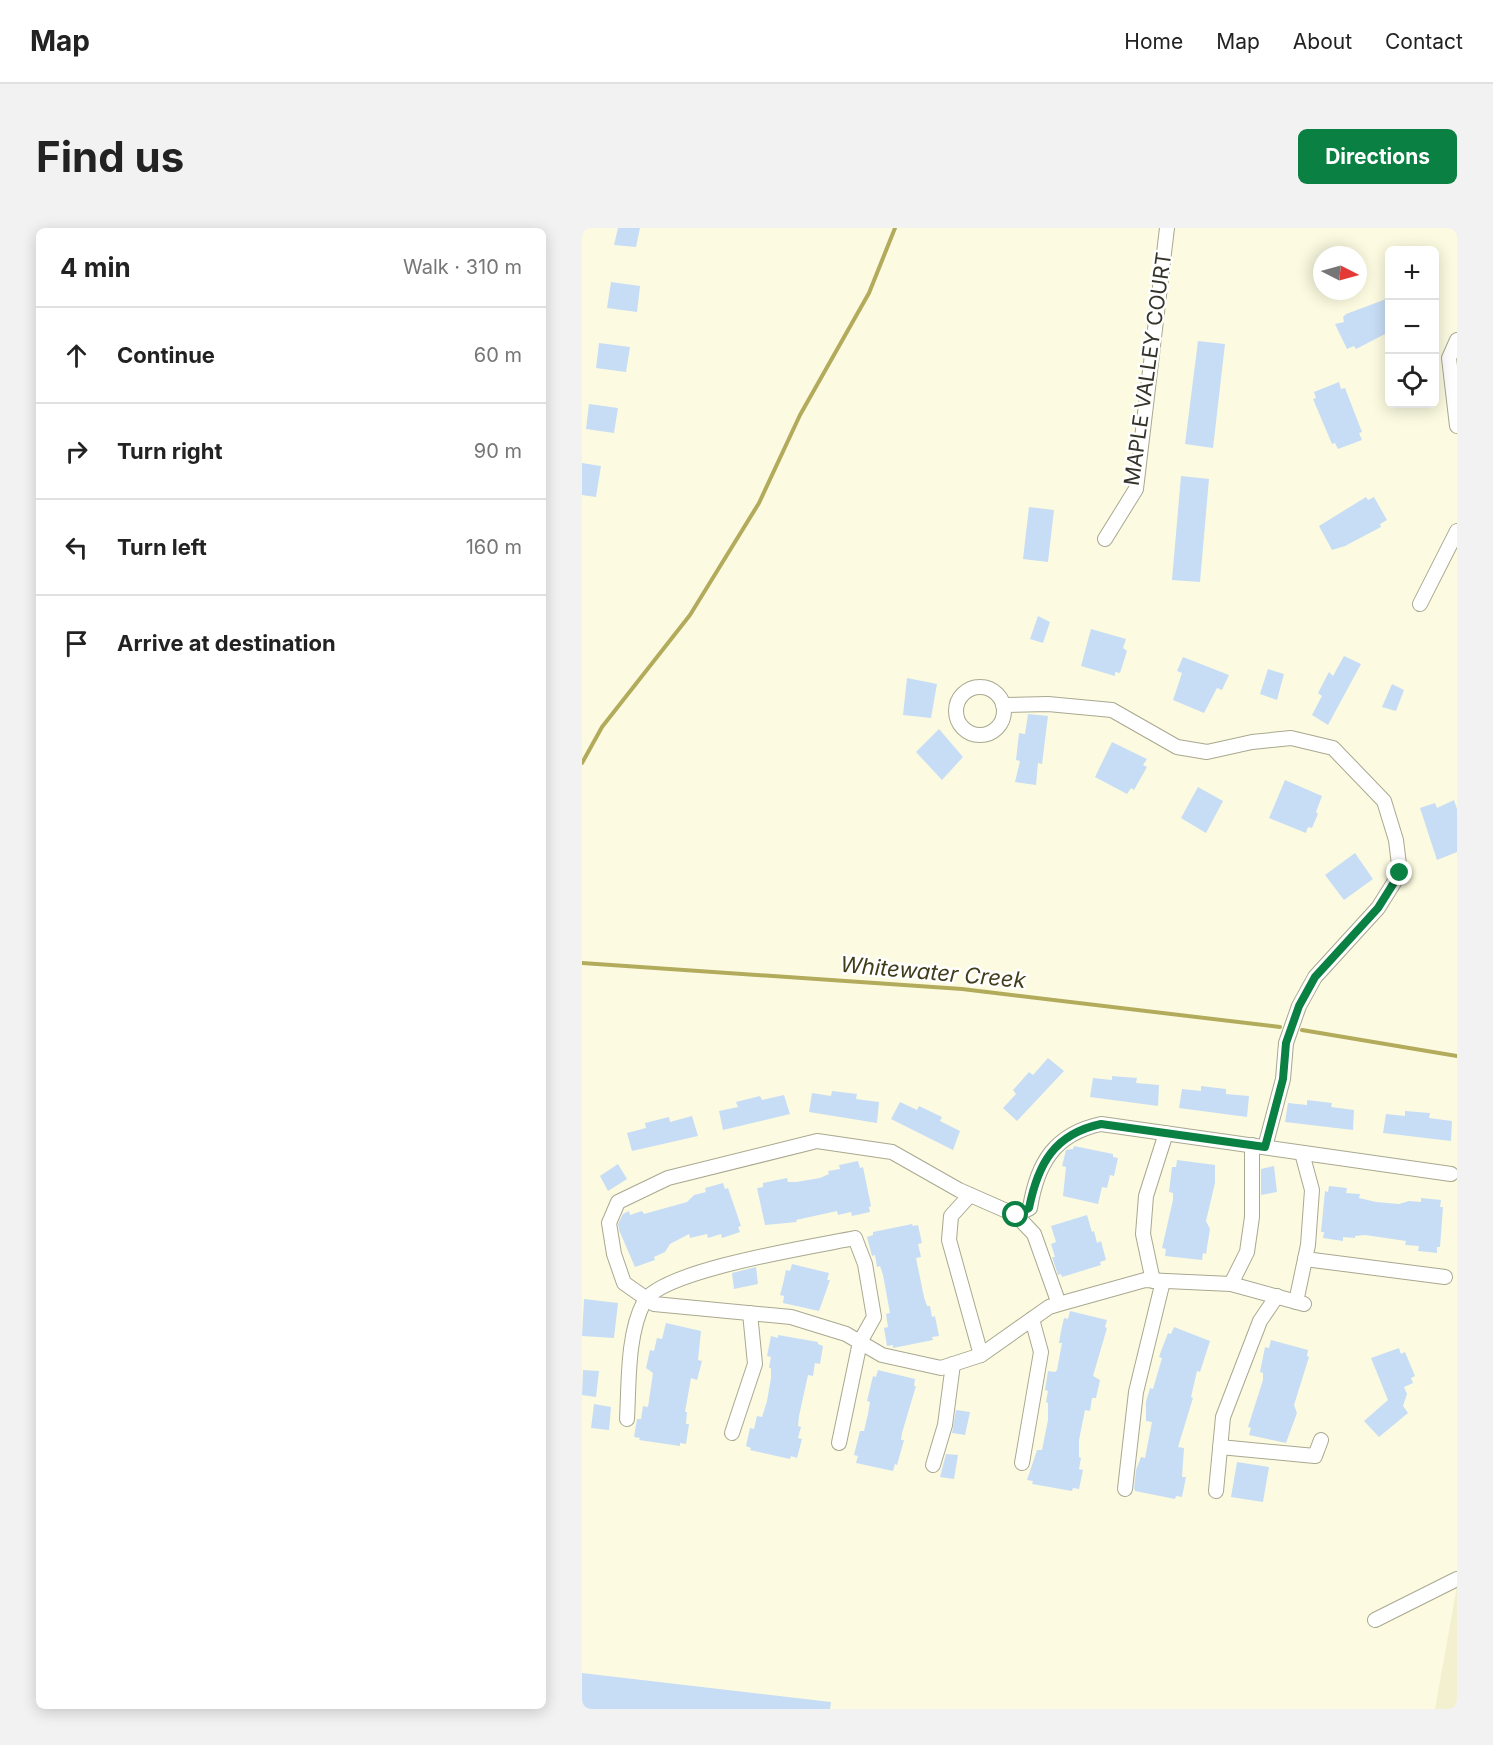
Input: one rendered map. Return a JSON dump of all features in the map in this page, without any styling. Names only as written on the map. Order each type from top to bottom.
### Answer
[{"type":"street","name":"MAPLE VALLEY COURT","points":[[1105,539],[1136,489],[1167,228]]},
{"type":"street","points":[[1457,340],[1449,358],[1457,426]]},
{"type":"street","points":[[1420,604],[1457,531]]},
{"type":"street","points":[[1003,705],[1048,704],[1112,710],[1177,747],[1208,752],[1252,742],[1291,738],[1334,748],[1384,801],[1396,840],[1400,873],[1378,908],[1315,977],[1299,1006],[1286,1043],[1283,1079],[1258,1146],[1251,1226],[1246,1252],[1231,1284]]},
{"type":"street","points":[[1016,1215],[1029,1208],[1035,1178],[1054,1148],[1082,1128],[1101,1124],[1451,1174]]},
{"type":"street","points":[[1125,1489],[1136,1392],[1158,1281],[1143,1234],[1146,1196],[1166,1133]]},
{"type":"street","points":[[1059,1304],[1034,1234],[1016,1215],[969,1195],[892,1152],[817,1142],[668,1178],[618,1202],[609,1223],[614,1254],[624,1284],[654,1304],[791,1317],[846,1334],[892,1357],[941,1368],[981,1355],[1049,1307],[1145,1280],[1231,1284],[1300,1303],[1312,1190],[1302,1153]]},
{"type":"street","points":[[969,1195],[951,1216],[949,1240],[981,1355]]},
{"type":"street","points":[[627,1419],[630,1364],[637,1322],[645,1300],[679,1278],[747,1260],[855,1238],[865,1264],[874,1317],[860,1342],[839,1443]]},
{"type":"street","points":[[1305,1259],[1445,1277]]},
{"type":"street","points":[[1216,1491],[1223,1417],[1260,1321],[1276,1296]]},
{"type":"street","points":[[732,1433],[755,1364],[750,1313]]},
{"type":"street","points":[[1022,1463],[1041,1352],[1032,1319]]},
{"type":"street","points":[[933,1465],[945,1425],[953,1364]]},
{"type":"street","points":[[1220,1447],[1315,1456],[1321,1440]]},
{"type":"street","points":[[1375,1620],[1457,1579]]},
{"type":"shaded area","points":[[1457,1586],[1457,1709],[1435,1709]]},
{"type":"building","points":[[618,228],[640,228],[636,247],[614,245]]},
{"type":"building","points":[[611,282],[640,286],[637,312],[607,308]]},
{"type":"building","points":[[1385,299],[1385,334],[1356,349],[1354,346],[1347,349],[1335,324],[1344,322],[1343,317]]},
{"type":"building","points":[[1198,341],[1225,344],[1213,448],[1185,444]]},
{"type":"building","points":[[599,343],[630,347],[626,372],[596,368]]},
{"type":"building","points":[[1339,382],[1341,389],[1345,388],[1362,432],[1359,433],[1362,440],[1338,449],[1335,443],[1332,444],[1313,399],[1316,398],[1314,392]]},
{"type":"building","points":[[589,404],[618,408],[614,433],[586,429]]},
{"type":"building","points":[[582,463],[601,466],[596,497],[582,495]]},
{"type":"building","points":[[1181,476],[1209,479],[1200,582],[1172,580]]},
{"type":"building","points":[[1366,497],[1368,500],[1374,497],[1387,520],[1380,524],[1381,527],[1345,546],[1332,550],[1319,526]]},
{"type":"building","points":[[1029,507],[1054,510],[1048,562],[1023,559]]},
{"type":"building","points":[[1038,616],[1050,622],[1043,643],[1030,639]]},
{"type":"building","points":[[1091,629],[1126,639],[1123,648],[1127,651],[1120,673],[1115,672],[1115,676],[1081,666]]},
{"type":"building","points":[[1344,656],[1361,664],[1328,725],[1312,715],[1322,696],[1318,693],[1329,672],[1333,676]]},
{"type":"building","points":[[1183,657],[1229,675],[1222,690],[1217,688],[1204,713],[1173,700],[1182,673],[1177,671]]},
{"type":"building","points":[[1268,669],[1284,674],[1277,700],[1260,694]]},
{"type":"building","points":[[907,678],[937,684],[931,718],[903,715]]},
{"type":"building","points":[[1392,684],[1404,690],[1396,711],[1382,707]]},
{"type":"building","points":[[1028,714],[1048,716],[1042,764],[1038,763],[1036,785],[1015,782],[1020,761],[1016,760],[1019,733],[1025,734]]},
{"type":"building","points":[[939,729],[963,757],[942,780],[916,752]]},
{"type":"building","points":[[1112,742],[1147,759],[1143,765],[1147,767],[1134,790],[1131,788],[1127,794],[1095,777]]},
{"type":"building","points":[[1285,780],[1322,796],[1312,828],[1308,827],[1306,833],[1269,818]]},
{"type":"building","points":[[1198,787],[1223,801],[1206,833],[1181,818]]},
{"type":"building","points":[[1454,800],[1457,809],[1457,852],[1437,860],[1420,808],[1435,803],[1437,808]]},
{"type":"building","points":[[1355,853],[1373,879],[1344,900],[1325,875]]},
{"type":"building","points":[[1048,1058],[1064,1071],[1017,1121],[1003,1108],[1016,1094],[1013,1090],[1029,1072],[1033,1075]]},
{"type":"building","points":[[1112,1076],[1137,1078],[1136,1083],[1159,1085],[1158,1106],[1090,1097],[1093,1078],[1112,1080]]},
{"type":"building","points":[[1201,1086],[1226,1089],[1226,1094],[1249,1096],[1247,1117],[1179,1108],[1182,1089],[1201,1091]]},
{"type":"building","points":[[832,1091],[857,1094],[856,1099],[879,1102],[877,1123],[809,1112],[812,1093],[831,1096]]},
{"type":"building","points":[[784,1095],[790,1114],[723,1130],[719,1111],[738,1107],[736,1102],[760,1096],[762,1100]]},
{"type":"building","points":[[1307,1100],[1332,1103],[1331,1107],[1354,1110],[1353,1130],[1285,1122],[1288,1103],[1307,1105]]},
{"type":"building","points":[[900,1102],[917,1110],[919,1106],[942,1117],[940,1121],[960,1131],[953,1150],[891,1119]]},
{"type":"building","points":[[1405,1111],[1430,1113],[1429,1118],[1452,1121],[1451,1141],[1383,1133],[1386,1114],[1405,1116]]},
{"type":"building","points":[[692,1116],[698,1136],[632,1151],[627,1133],[646,1128],[645,1123],[669,1117],[670,1122]]},
{"type":"building","points":[[1074,1146],[1113,1154],[1113,1157],[1118,1158],[1114,1176],[1110,1175],[1107,1188],[1102,1187],[1098,1204],[1063,1196],[1066,1167],[1062,1166],[1066,1150],[1073,1149]]},
{"type":"building","points":[[1177,1160],[1215,1165],[1215,1183],[1206,1221],[1210,1229],[1206,1254],[1203,1253],[1202,1260],[1165,1256],[1166,1249],[1162,1248],[1173,1200],[1173,1193],[1169,1192],[1172,1167],[1176,1167]]},
{"type":"building","points":[[858,1161],[860,1168],[863,1167],[871,1206],[869,1207],[870,1212],[852,1216],[851,1212],[838,1215],[837,1211],[796,1220],[797,1222],[765,1225],[757,1188],[763,1187],[763,1183],[787,1178],[788,1182],[796,1182],[820,1178],[829,1174],[828,1171],[840,1169],[839,1165]]},
{"type":"building","points":[[618,1164],[627,1179],[608,1191],[600,1176]]},
{"type":"building","points":[[1274,1166],[1277,1192],[1261,1195],[1261,1169]]},
{"type":"building","points":[[723,1183],[725,1189],[728,1188],[741,1226],[738,1227],[740,1232],[722,1238],[721,1234],[708,1238],[707,1234],[690,1238],[689,1234],[670,1244],[665,1252],[654,1257],[655,1260],[635,1267],[619,1230],[618,1224],[623,1214],[629,1211],[630,1215],[642,1211],[644,1214],[687,1202],[694,1195],[706,1192],[705,1188]]},
{"type":"building","points":[[1329,1186],[1347,1188],[1346,1193],[1360,1194],[1359,1198],[1376,1202],[1399,1204],[1409,1201],[1421,1202],[1421,1198],[1441,1200],[1440,1207],[1443,1207],[1440,1247],[1437,1247],[1437,1253],[1418,1251],[1419,1246],[1405,1245],[1406,1241],[1365,1235],[1355,1236],[1355,1238],[1343,1237],[1343,1241],[1323,1238],[1324,1232],[1321,1232],[1325,1191],[1328,1192]]},
{"type":"building","points":[[1087,1215],[1097,1243],[1101,1241],[1106,1260],[1100,1262],[1101,1265],[1062,1277],[1061,1274],[1058,1275],[1052,1257],[1055,1257],[1051,1244],[1056,1242],[1051,1226]]},
{"type":"building","points":[[912,1224],[913,1226],[918,1225],[922,1243],[918,1244],[921,1257],[916,1258],[924,1297],[927,1306],[930,1306],[932,1317],[935,1316],[939,1336],[932,1337],[933,1340],[893,1348],[893,1345],[887,1346],[884,1328],[888,1327],[886,1314],[890,1313],[883,1275],[880,1266],[877,1267],[875,1255],[872,1256],[867,1237],[873,1235],[873,1232]]},
{"type":"building","points":[[792,1264],[829,1273],[827,1280],[830,1280],[819,1311],[783,1303],[784,1296],[780,1295],[786,1270],[790,1271]]},
{"type":"building","points":[[756,1267],[758,1284],[734,1289],[732,1273]]},
{"type":"building","points":[[584,1299],[618,1303],[614,1338],[582,1336]]},
{"type":"building","points":[[1070,1311],[1107,1320],[1105,1327],[1107,1328],[1093,1376],[1100,1380],[1096,1398],[1092,1398],[1090,1411],[1085,1410],[1079,1440],[1079,1457],[1081,1458],[1079,1469],[1083,1470],[1079,1489],[1073,1488],[1072,1491],[1032,1484],[1033,1481],[1027,1480],[1037,1450],[1042,1450],[1048,1420],[1048,1403],[1046,1402],[1048,1391],[1045,1390],[1048,1371],[1057,1370],[1062,1343],[1059,1343],[1061,1331],[1064,1318],[1068,1319]]},
{"type":"building","points":[[666,1323],[701,1331],[698,1360],[702,1361],[697,1380],[691,1378],[685,1412],[687,1412],[686,1424],[689,1424],[686,1444],[680,1443],[680,1446],[639,1440],[640,1438],[634,1437],[637,1419],[641,1419],[643,1406],[648,1407],[653,1373],[646,1368],[650,1350],[654,1351],[657,1338],[662,1339]]},
{"type":"building","points":[[1174,1327],[1210,1341],[1200,1372],[1197,1371],[1191,1397],[1193,1398],[1178,1447],[1184,1448],[1182,1477],[1186,1477],[1182,1497],[1176,1496],[1175,1499],[1135,1491],[1134,1488],[1136,1470],[1141,1457],[1145,1458],[1152,1422],[1146,1421],[1146,1402],[1150,1388],[1153,1389],[1163,1346],[1168,1333],[1171,1334]]},
{"type":"building","points":[[778,1335],[818,1342],[823,1346],[820,1364],[815,1363],[813,1376],[808,1375],[799,1416],[798,1426],[801,1427],[798,1438],[802,1439],[797,1458],[791,1456],[790,1459],[750,1450],[751,1448],[746,1446],[750,1428],[754,1429],[757,1416],[762,1417],[767,1401],[771,1378],[771,1368],[769,1368],[771,1357],[767,1356],[771,1336],[778,1338]]},
{"type":"building","points":[[1271,1340],[1308,1350],[1307,1356],[1309,1357],[1294,1405],[1297,1413],[1286,1443],[1249,1435],[1251,1428],[1248,1427],[1263,1380],[1263,1373],[1260,1372],[1265,1347],[1269,1348]]},
{"type":"building","points":[[1399,1348],[1401,1354],[1405,1352],[1415,1376],[1411,1378],[1413,1383],[1404,1387],[1407,1394],[1403,1406],[1408,1413],[1379,1437],[1364,1421],[1388,1400],[1371,1358]]},
{"type":"building","points":[[583,1370],[599,1371],[596,1397],[582,1395]]},
{"type":"building","points":[[878,1370],[915,1379],[914,1386],[916,1386],[902,1433],[901,1440],[904,1440],[893,1471],[856,1463],[858,1456],[854,1455],[860,1431],[864,1431],[870,1402],[867,1401],[873,1376],[876,1377]]},
{"type":"building","points":[[594,1404],[611,1407],[609,1430],[591,1428]]},
{"type":"building","points":[[956,1410],[970,1412],[965,1435],[952,1433]]},
{"type":"building","points":[[946,1454],[958,1455],[954,1479],[940,1477]]},
{"type":"building","points":[[1237,1462],[1269,1467],[1263,1502],[1231,1497]]},
{"type":"building","points":[[582,1673],[831,1702],[830,1709],[582,1709]]},
{"type":"waterway","points":[[582,763],[602,727],[690,615],[759,503],[800,415],[869,293],[895,228]]},
{"type":"waterway","name":"Whitewater Creek","points":[[582,963],[962,989],[1280,1027]]},
{"type":"waterway","name":"Whitewater Creek","points":[[1302,1030],[1457,1056]]},
{"type":"route","points":[[1016,1215],[1029,1208],[1035,1178],[1054,1148],[1082,1128],[1101,1124],[1265,1147],[1283,1079],[1286,1043],[1299,1006],[1315,977],[1378,908],[1400,873]]}]
